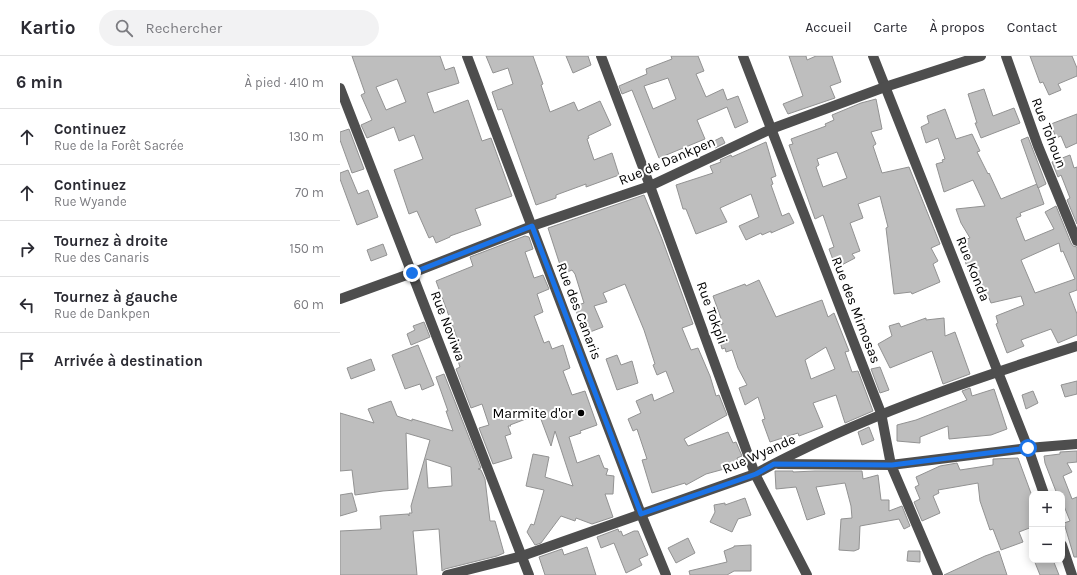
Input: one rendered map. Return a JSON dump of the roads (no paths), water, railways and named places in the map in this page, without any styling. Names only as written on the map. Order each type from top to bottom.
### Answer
[{"type":"street","name":"Rue des Canaris","points":[[467,56],[641,514],[666,575]]},
{"type":"street","name":"Rue Tokpli","points":[[601,56],[756,474],[807,575]]},
{"type":"street","name":"Rue des Mimosas","points":[[743,56],[881,414],[892,465],[938,575]]},
{"type":"street","name":"Rue Konda","points":[[873,56],[998,371],[1043,491]]},
{"type":"street","name":"Rue de Dankpen","points":[[340,299],[412,273],[532,226],[650,186],[771,129],[885,87],[981,56]]},
{"type":"street","name":"Rue Tohoun","points":[[1006,56],[1038,146],[1077,241]]},
{"type":"street","name":"Rue Noviwa","points":[[340,88],[529,575]]},
{"type":"street","name":"Rue Wyande","points":[[447,575],[522,556],[756,474],[774,464],[881,414],[998,371],[1077,346]]},
{"type":"street","points":[[774,464],[892,465],[1028,448],[1077,444]]},
{"type":"street","points":[[1065,554],[1072,575]]},
{"type":"place","name":"Marmite d'or","points":[[581,413]]}]
